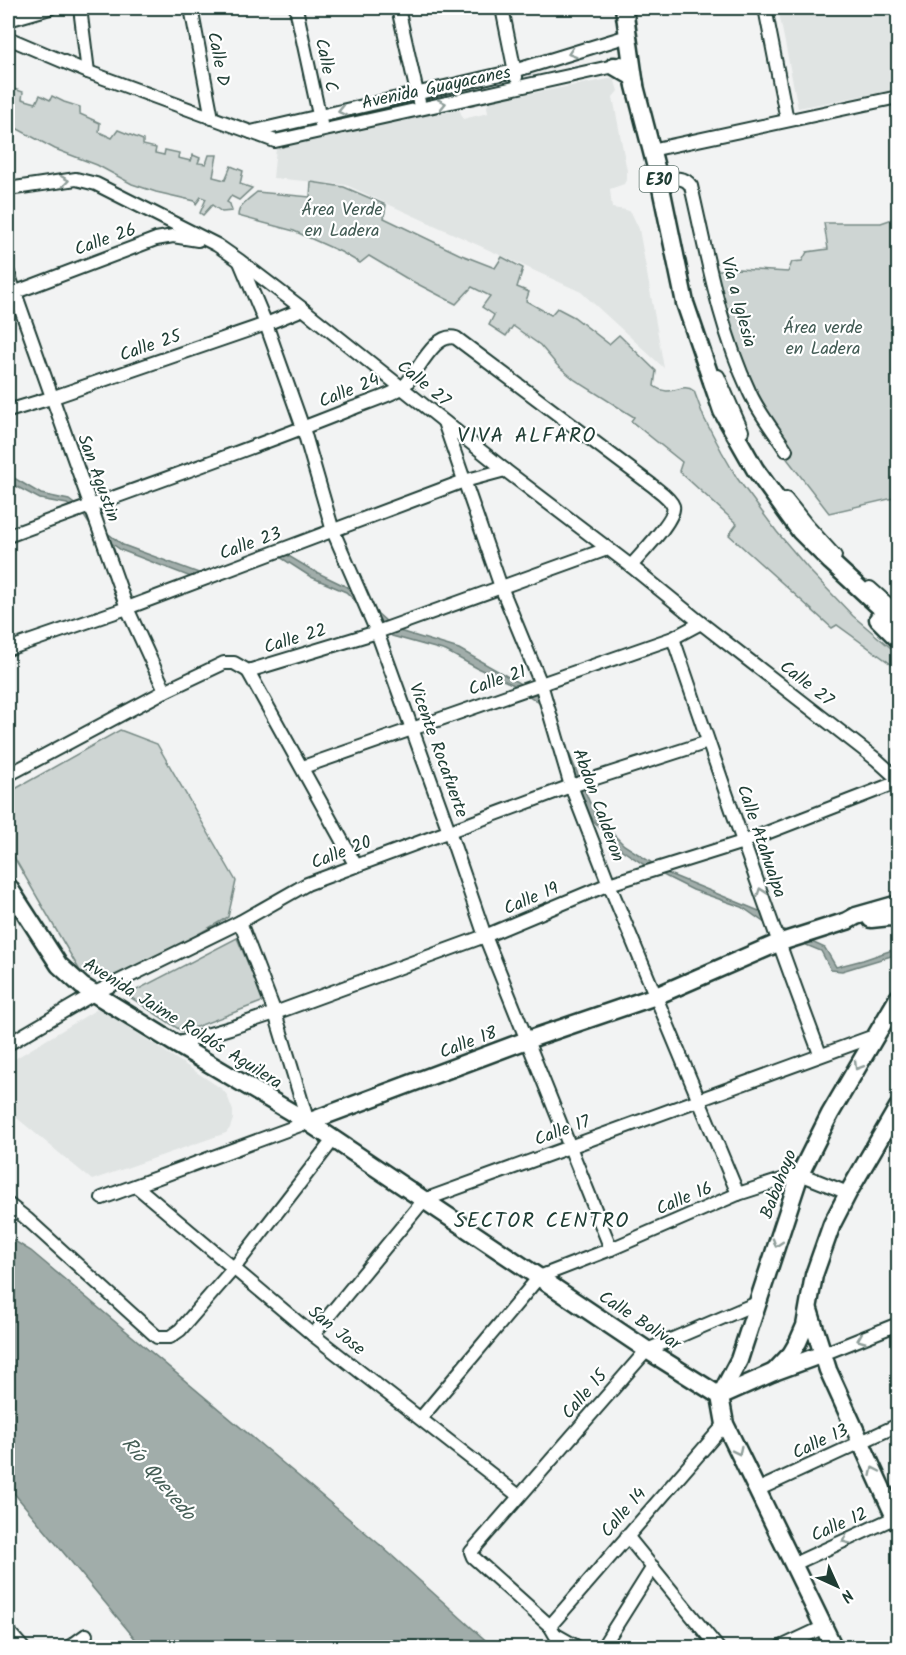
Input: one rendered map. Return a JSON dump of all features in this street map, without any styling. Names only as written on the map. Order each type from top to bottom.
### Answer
[{"type":"main road","name":"E30","points":[[624,8],[635,86],[660,183],[685,303],[702,356],[700,379],[726,437],[768,502],[796,539],[898,639]]},
{"type":"main road","points":[[614,66],[633,76],[635,86]]},
{"type":"main road","points":[[702,356],[722,411],[755,469],[800,531],[898,624]]},
{"type":"main road","name":"Avenida Jaime Roldós Aguilera","points":[[8,887],[59,965],[76,982],[308,1122]]},
{"type":"main road","name":"Calle 18","points":[[308,1122],[527,1040],[656,996],[778,943],[898,904]]},
{"type":"main road","name":"Calle 18","points":[[847,921],[898,919]]},
{"type":"main road","name":"Babahoyo","points":[[720,1396],[739,1360],[800,1174],[830,1114],[898,998]]},
{"type":"main road","points":[[774,1372],[791,1353],[805,1326],[812,1287],[832,1224],[848,1193],[891,1131],[898,1107]]},
{"type":"main road","name":"Calle Bolivar","points":[[308,1122],[647,1350],[720,1396]]},
{"type":"main road","points":[[809,1309],[828,1370],[898,1519]]},
{"type":"main road","points":[[823,1354],[774,1372],[720,1396],[725,1424],[834,1647]]},
{"type":"street","points":[[8,20],[50,8]]},
{"type":"street","points":[[80,8],[88,72]]},
{"type":"street","name":"Calle D","points":[[191,8],[212,118]]},
{"type":"street","name":"Calle C","points":[[296,8],[323,130]]},
{"type":"street","points":[[398,8],[420,109]]},
{"type":"street","points":[[502,8],[518,87]]},
{"type":"street","points":[[765,8],[787,120]]},
{"type":"street","name":"Avenida Guayacanes","points":[[249,132],[514,71],[628,36]]},
{"type":"street","name":"Avenida Guayacanes","points":[[8,38],[88,72],[275,141],[614,66],[631,59]]},
{"type":"street","points":[[651,150],[898,97]]},
{"type":"street","name":"Vía a Iglesia","points":[[660,183],[682,178],[686,179],[691,186],[722,316],[733,352],[750,394],[786,450]]},
{"type":"street","name":"Calle 27","points":[[8,189],[76,179],[96,183],[217,245],[303,309],[443,422],[631,566],[877,760],[898,781]]},
{"type":"street","name":"Calle 26","points":[[11,293],[156,239],[173,236],[217,245]]},
{"type":"street","name":"Vicente Rocafuerte","points":[[240,261],[266,324],[303,428],[333,531],[377,632],[485,936],[611,1249]]},
{"type":"street","name":"San Agustin","points":[[8,273],[11,293],[127,608],[165,691]]},
{"type":"street","name":"Calle 25","points":[[8,411],[266,324],[303,309]]},
{"type":"street","name":"Calle 24","points":[[8,536],[303,428],[402,388],[442,339],[450,336],[456,338],[653,486],[672,504],[674,512],[668,522],[631,566]]},
{"type":"street","name":"E30","points":[[702,356],[715,371],[738,425],[771,479],[806,524],[839,560],[898,613]]},
{"type":"street","name":"Abdon Calderon","points":[[443,422],[501,587],[540,684],[571,786],[609,884],[738,1194]]},
{"type":"street","name":"Calle 23","points":[[8,649],[127,608],[464,481],[505,470]]},
{"type":"street","name":"Calle 22","points":[[8,775],[165,691],[224,663],[234,663],[248,672],[377,632],[607,549]]},
{"type":"street","name":"Calle 21","points":[[303,767],[673,638],[701,623]]},
{"type":"street","name":"Calle Atahualpa","points":[[673,638],[778,943],[820,1054]]},
{"type":"street","points":[[248,672],[303,767],[356,866]]},
{"type":"street","name":"Calle 20","points":[[8,1044],[95,993],[240,921],[307,884],[571,786],[708,742]]},
{"type":"street","name":"Calle 19","points":[[176,1044],[275,1013],[485,936],[609,884],[743,842],[898,781]]},
{"type":"street","points":[[240,921],[275,1013],[308,1122]]},
{"type":"street","name":"Calle 17","points":[[424,1200],[877,1035]]},
{"type":"street","name":"Calle 18","points":[[102,1198],[308,1122]]},
{"type":"street","points":[[8,1204],[157,1337],[170,1337],[180,1330],[234,1268],[333,1140]]},
{"type":"street","points":[[800,1174],[848,1193]]},
{"type":"street","name":"Calle 16","points":[[421,1418],[539,1276],[611,1249],[738,1194],[800,1174]]},
{"type":"street","name":"San Jose","points":[[136,1186],[313,1335],[519,1496]]},
{"type":"street","points":[[313,1335],[424,1200]]},
{"type":"street","name":"Calle 15","points":[[553,1630],[471,1552],[647,1350],[757,1303]]},
{"type":"street","points":[[823,1354],[898,1324]]},
{"type":"street","name":"Calle 14","points":[[553,1630],[627,1536],[725,1424]]},
{"type":"street","name":"Calle 13","points":[[757,1490],[898,1425]]},
{"type":"street","name":"Calle 12","points":[[794,1564],[898,1519]]},
{"type":"street","points":[[627,1536],[715,1646]]},
{"type":"street","points":[[602,1647],[653,1567]]},
{"type":"street","points":[[779,1647],[824,1627]]},
{"type":"street","points":[[553,1630],[563,1647]]},
{"type":"street","points":[[553,1630],[579,1647]]},
{"type":"street","points":[[8,1631],[23,1647]]},
{"type":"street","points":[[68,1647],[86,1635]]},
{"type":"shaded area","points":[[778,8],[898,8],[898,89],[798,108]]},
{"type":"shaded area","points":[[614,78],[618,91],[613,97],[627,178],[624,184],[610,189],[612,208],[631,212],[639,229],[664,368],[581,292],[346,185],[273,178],[276,148],[456,109],[460,111],[463,119],[488,113],[487,106],[490,101]]},
{"type":"shaded area","points":[[99,1008],[222,1089],[233,1111],[233,1119],[226,1133],[92,1180],[12,1114],[8,1118],[8,1063]]},
{"type":"green space","name":"Área verde en Ladera","points":[[8,87],[23,92],[22,99],[36,103],[40,95],[50,100],[52,96],[80,107],[80,114],[100,123],[99,132],[112,138],[118,130],[143,140],[143,145],[156,148],[155,153],[164,155],[165,150],[179,153],[178,158],[191,161],[193,155],[200,158],[198,163],[206,164],[209,155],[217,155],[213,177],[225,180],[231,166],[243,171],[240,184],[252,188],[239,200],[231,196],[227,202],[232,211],[222,212],[212,205],[203,215],[200,213],[206,199],[201,197],[196,204],[195,201],[132,184],[97,165],[55,149],[16,128],[8,128]]},
{"type":"green space","name":"Área Verde en Ladera","points":[[311,182],[344,187],[386,205],[384,218],[459,254],[495,268],[502,257],[523,268],[517,287],[529,292],[526,301],[551,315],[557,308],[574,317],[609,344],[619,335],[656,371],[654,386],[660,390],[689,388],[694,391],[704,418],[737,478],[777,532],[811,572],[853,616],[898,654],[898,669],[837,625],[832,628],[729,535],[737,524],[679,471],[682,462],[631,421],[634,417],[575,380],[557,365],[540,345],[513,326],[506,336],[489,325],[494,315],[482,307],[490,296],[472,287],[456,304],[369,256],[360,263],[294,231],[238,216],[242,205],[257,192],[310,197]]},
{"type":"green space","name":"Área verde en Ladera","points":[[898,217],[898,497],[829,513],[771,438],[734,367],[714,312],[704,271],[738,269],[788,272],[792,262],[802,261],[807,252],[828,249],[824,223],[881,223]]},
{"type":"green space","points":[[120,730],[157,744],[236,881],[228,917],[117,981],[80,971],[8,847],[8,793]]},
{"type":"green space","points":[[237,938],[264,1001],[183,1032],[127,995]]},
{"type":"water","points":[[8,476],[41,494],[69,500],[123,545],[204,575],[277,549],[349,588],[396,630],[459,649],[542,696],[590,803],[606,827],[624,845],[669,874],[759,911],[792,936],[825,948],[836,967],[898,948],[898,954],[842,971],[831,970],[821,951],[782,935],[742,907],[693,890],[643,864],[616,846],[593,820],[575,792],[545,713],[539,703],[514,685],[446,651],[392,636],[346,592],[311,577],[277,555],[196,579],[121,550],[93,530],[84,516],[67,504],[40,499],[8,482]]},
{"type":"water","name":"Río Quevedo","points":[[8,1237],[31,1251],[379,1544],[493,1647],[142,1647],[8,1486]]},
{"type":"district","name":"VIVA ALFARO","points":[[527,435]]},
{"type":"district","name":"SECTOR CENTRO","points":[[542,1220]]}]
